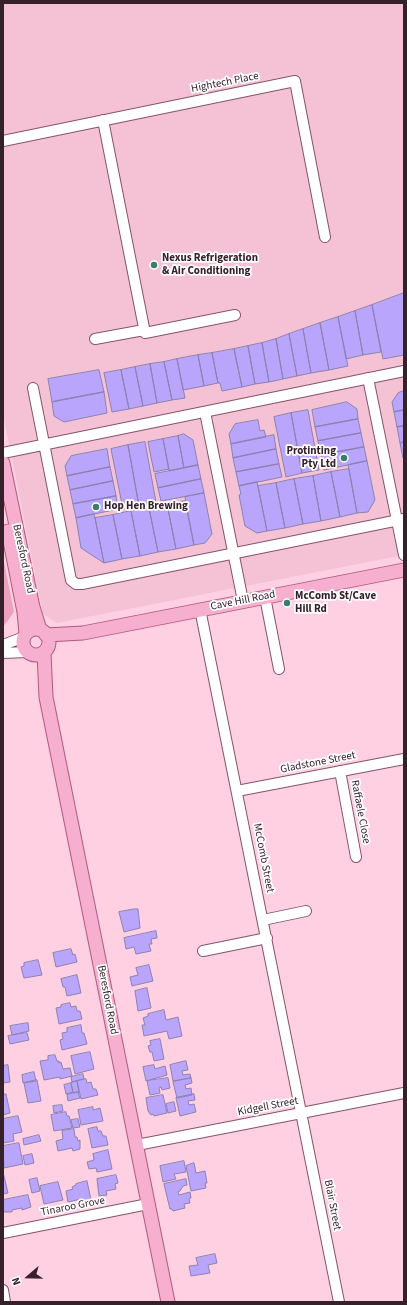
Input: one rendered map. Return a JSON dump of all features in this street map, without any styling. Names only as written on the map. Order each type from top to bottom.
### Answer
[{"type":"main road","name":"Beresford Road","points":[[3,463],[32,607],[43,632]]},
{"type":"main road","name":"Beresford Road","points":[[3,507],[24,612],[25,635]]},
{"type":"main road","name":"Cave Hill Road","points":[[43,632],[83,633],[404,570]]},
{"type":"main road","points":[[33,630],[43,632],[49,642],[45,651],[37,655],[28,653],[23,645],[25,635],[33,630]]},
{"type":"main road","name":"Cave Hill Road","points":[[45,651],[83,633]]},
{"type":"main road","name":"Beresford Road","points":[[45,651],[46,697],[168,1302]]},
{"type":"main road","name":"Beresford Road","points":[[28,653],[46,697]]},
{"type":"street","name":"Hightech Place","points":[[3,141],[296,81],[326,237]]},
{"type":"street","points":[[103,120],[144,330]]},
{"type":"street","points":[[95,339],[144,330],[145,333],[235,315]]},
{"type":"street","points":[[3,453],[404,371]]},
{"type":"street","points":[[368,378],[400,520],[404,555]]},
{"type":"street","points":[[33,388],[71,580],[76,584],[400,520]]},
{"type":"street","points":[[205,412],[243,601]]},
{"type":"street","points":[[265,597],[279,669]]},
{"type":"street","name":"McComb Street","points":[[200,609],[301,1112]]},
{"type":"street","points":[[3,645],[25,635]]},
{"type":"street","points":[[3,653],[28,653]]},
{"type":"street","name":"Gladstone Street","points":[[237,791],[404,758]]},
{"type":"street","name":"Raffaele Close","points":[[340,771],[356,857]]},
{"type":"street","points":[[263,920],[306,911]]},
{"type":"street","points":[[203,951],[266,938]]},
{"type":"street","name":"Kidgell Street","points":[[137,1145],[404,1093]]},
{"type":"street","name":"Blair Street","points":[[301,1112],[339,1302]]},
{"type":"street","name":"Tinaroo Grove","points":[[3,1233],[148,1204]]},
{"type":"street","points":[[3,1290],[5,1302]]},
{"type":"shaded area","points":[[3,3],[404,3],[404,555],[57,623],[43,614],[3,414]]},
{"type":"shaded area","points":[[3,557],[14,612],[3,627]]},
{"type":"building","points":[[404,293],[404,355],[383,359],[372,305]]},
{"type":"building","points":[[372,305],[381,352],[363,355],[355,311]]},
{"type":"building","points":[[355,311],[363,355],[346,359],[338,317]]},
{"type":"building","points":[[338,317],[348,366],[329,370],[320,323]]},
{"type":"building","points":[[320,323],[329,370],[311,373],[303,329]]},
{"type":"building","points":[[303,329],[311,373],[297,376],[289,334]]},
{"type":"building","points":[[289,334],[297,376],[283,379],[276,339]]},
{"type":"building","points":[[276,339],[283,379],[269,382],[262,343]]},
{"type":"building","points":[[262,343],[269,382],[255,384],[248,346]]},
{"type":"building","points":[[248,346],[255,384],[242,387],[234,349]]},
{"type":"building","points":[[234,349],[242,387],[222,391],[220,383],[218,383],[212,353]]},
{"type":"building","points":[[212,353],[218,383],[204,386],[198,355]]},
{"type":"building","points":[[198,355],[204,386],[183,390],[177,359]]},
{"type":"building","points":[[177,359],[185,398],[172,400],[164,362]]},
{"type":"building","points":[[164,362],[172,400],[157,403],[150,364]]},
{"type":"building","points":[[150,364],[157,403],[143,406],[135,367]]},
{"type":"building","points":[[135,367],[143,406],[129,409],[121,370]]},
{"type":"building","points":[[99,370],[104,392],[52,402],[48,379]]},
{"type":"building","points":[[121,370],[129,409],[112,412],[104,373]]},
{"type":"building","points":[[404,391],[404,410],[394,412],[392,402],[398,393]]},
{"type":"building","points":[[104,392],[107,413],[64,422],[54,416],[52,402]]},
{"type":"building","points":[[347,402],[357,409],[358,419],[315,427],[312,410]]},
{"type":"building","points":[[308,410],[319,470],[302,473],[291,413]]},
{"type":"building","points":[[404,410],[404,426],[397,427],[394,412]]},
{"type":"building","points":[[291,413],[302,473],[286,477],[274,417]]},
{"type":"building","points":[[358,419],[361,433],[318,441],[315,427]]},
{"type":"building","points":[[258,420],[260,431],[264,430],[266,437],[231,444],[229,434],[235,424]]},
{"type":"building","points":[[404,426],[404,442],[400,443],[397,427]]},
{"type":"building","points":[[361,433],[364,447],[321,455],[318,441]]},
{"type":"building","points":[[184,434],[193,440],[198,465],[184,468],[178,436]]},
{"type":"building","points":[[274,435],[276,449],[233,458],[231,444]]},
{"type":"building","points":[[178,436],[184,468],[169,471],[163,439]]},
{"type":"building","points":[[163,439],[169,469],[154,472],[148,442]]},
{"type":"building","points":[[145,442],[156,502],[139,506],[128,445]]},
{"type":"building","points":[[404,442],[404,458],[403,458],[400,443]]},
{"type":"building","points":[[128,445],[139,506],[123,509],[111,449]]},
{"type":"building","name":"Protinting Pty Ltd","points":[[364,447],[367,461],[324,470],[321,455]]},
{"type":"building","points":[[107,449],[110,467],[67,476],[65,466],[71,456]]},
{"type":"building","points":[[276,449],[279,464],[236,472],[233,458]]},
{"type":"building","points":[[367,461],[375,500],[368,512],[357,513],[348,465]]},
{"type":"building","points":[[279,464],[282,477],[239,486],[236,472]]},
{"type":"building","points":[[198,465],[201,479],[158,488],[155,474]]},
{"type":"building","points":[[110,467],[113,481],[70,490],[67,476]]},
{"type":"building","points":[[349,469],[357,513],[340,517],[331,472]]},
{"type":"building","points":[[331,472],[340,517],[321,521],[313,476]]},
{"type":"building","points":[[313,476],[321,521],[303,524],[294,479]]},
{"type":"building","points":[[201,479],[204,493],[161,501],[158,488]]},
{"type":"building","points":[[294,479],[303,524],[285,528],[276,483]]},
{"type":"building","points":[[113,481],[116,496],[73,504],[70,490]]},
{"type":"building","points":[[257,482],[267,531],[257,533],[245,526],[239,495],[241,494],[239,486]]},
{"type":"building","points":[[276,483],[285,528],[267,531],[258,486]]},
{"type":"building","points":[[204,493],[212,534],[205,543],[194,545],[185,497]]},
{"type":"building","name":"Hop Hen Brewing","points":[[116,496],[118,509],[76,518],[73,504]]},
{"type":"building","points":[[185,501],[194,545],[176,549],[167,504]]},
{"type":"building","points":[[167,504],[176,549],[158,552],[149,508]]},
{"type":"building","points":[[149,508],[158,552],[140,556],[131,511]]},
{"type":"building","points":[[131,511],[140,556],[122,559],[113,515]]},
{"type":"building","points":[[94,514],[104,563],[81,548],[76,518]]},
{"type":"building","points":[[113,515],[122,559],[104,563],[95,518]]},
{"type":"building","points":[[138,909],[140,928],[124,932],[119,912]]},
{"type":"building","points":[[156,931],[157,938],[151,939],[152,944],[149,944],[151,951],[136,954],[134,947],[126,949],[124,938]]},
{"type":"building","points":[[71,949],[73,955],[75,954],[77,962],[56,967],[53,953]]},
{"type":"building","points":[[38,960],[42,975],[24,978],[21,967],[24,966],[24,963]]},
{"type":"building","points":[[149,965],[153,981],[132,986],[130,977],[138,975],[136,968]]},
{"type":"building","points":[[77,975],[81,993],[67,996],[61,979]]},
{"type":"building","points":[[147,988],[151,1008],[138,1011],[135,991]]},
{"type":"building","points":[[70,1003],[71,1007],[76,1006],[77,1011],[80,1011],[82,1019],[59,1024],[56,1008]]},
{"type":"building","points":[[164,1010],[166,1020],[178,1017],[182,1036],[169,1039],[167,1031],[144,1036],[142,1025],[145,1025],[143,1018],[148,1016],[148,1014]]},
{"type":"building","points":[[28,1023],[29,1031],[12,1035],[10,1026]]},
{"type":"building","points":[[81,1025],[82,1033],[84,1033],[87,1044],[62,1050],[60,1040],[63,1039],[62,1033],[67,1032],[67,1028]]},
{"type":"building","points":[[27,1033],[29,1040],[10,1044],[8,1036]]},
{"type":"building","points":[[160,1039],[164,1059],[154,1061],[152,1052],[150,1052],[148,1046],[151,1045],[150,1041]]},
{"type":"building","points":[[90,1052],[94,1069],[75,1074],[71,1056]]},
{"type":"building","points":[[55,1055],[57,1061],[59,1061],[59,1063],[61,1062],[63,1069],[70,1068],[72,1076],[60,1079],[60,1077],[44,1080],[40,1061],[48,1060],[48,1056]]},
{"type":"building","points":[[186,1061],[188,1070],[182,1071],[183,1075],[190,1074],[191,1078],[173,1081],[170,1065]]},
{"type":"building","points":[[8,1065],[10,1082],[3,1083],[3,1066]]},
{"type":"building","points":[[154,1065],[155,1069],[165,1066],[167,1075],[146,1081],[143,1067]]},
{"type":"building","points":[[34,1072],[36,1081],[23,1083],[22,1075]]},
{"type":"building","points":[[83,1074],[84,1079],[72,1082],[71,1077]]},
{"type":"building","points":[[168,1078],[170,1088],[162,1090],[161,1087],[159,1088],[160,1093],[150,1095],[147,1081]]},
{"type":"building","points":[[191,1078],[192,1083],[185,1085],[186,1089],[191,1088],[192,1095],[177,1098],[173,1082]]},
{"type":"building","points":[[86,1079],[87,1083],[91,1082],[93,1089],[96,1089],[98,1095],[81,1099],[77,1081]]},
{"type":"building","points":[[37,1080],[41,1101],[28,1103],[24,1083]]},
{"type":"building","points":[[77,1081],[79,1092],[73,1093],[71,1083]]},
{"type":"building","points":[[71,1083],[73,1092],[66,1094],[64,1085]]},
{"type":"building","points":[[78,1092],[80,1098],[68,1101],[67,1095]]},
{"type":"building","points":[[3,1094],[6,1094],[10,1113],[3,1115]]},
{"type":"building","points":[[194,1094],[195,1100],[188,1101],[189,1105],[194,1104],[196,1112],[180,1116],[176,1098]]},
{"type":"building","points":[[163,1095],[167,1113],[154,1116],[153,1114],[151,1115],[148,1111],[146,1098]]},
{"type":"building","points":[[174,1102],[176,1111],[168,1113],[166,1104]]},
{"type":"building","points":[[62,1105],[63,1111],[54,1113],[53,1106]]},
{"type":"building","points":[[93,1107],[93,1110],[100,1108],[103,1121],[81,1125],[78,1110]]},
{"type":"building","points":[[66,1112],[67,1116],[69,1116],[72,1128],[54,1131],[51,1115]]},
{"type":"building","points":[[18,1116],[22,1132],[13,1134],[14,1141],[3,1143],[3,1119]]},
{"type":"building","points":[[78,1119],[80,1127],[73,1128],[71,1120]]},
{"type":"building","points":[[97,1127],[98,1131],[101,1131],[103,1136],[106,1136],[108,1145],[92,1148],[88,1129]]},
{"type":"building","points":[[74,1129],[75,1137],[77,1137],[78,1141],[80,1140],[80,1149],[73,1151],[72,1148],[58,1151],[56,1141],[63,1139],[62,1131]]},
{"type":"building","points":[[39,1135],[41,1141],[24,1145],[23,1139]]},
{"type":"building","points":[[19,1143],[23,1164],[4,1168],[3,1146]]},
{"type":"building","points":[[108,1150],[112,1169],[97,1172],[96,1168],[89,1169],[87,1162],[94,1160],[93,1154]]},
{"type":"building","points":[[32,1154],[34,1163],[25,1165],[23,1156]]},
{"type":"building","points":[[184,1161],[186,1172],[174,1174],[176,1179],[163,1182],[160,1166]]},
{"type":"building","points":[[194,1163],[196,1173],[205,1171],[207,1183],[205,1183],[206,1188],[191,1191],[186,1166]]},
{"type":"building","points":[[3,1172],[8,1193],[3,1194]]},
{"type":"building","points":[[116,1175],[118,1183],[115,1184],[116,1189],[106,1191],[107,1195],[99,1196],[97,1179]]},
{"type":"building","points":[[37,1178],[40,1191],[32,1193],[29,1180]]},
{"type":"building","points":[[186,1179],[187,1185],[183,1186],[178,1192],[179,1195],[190,1192],[190,1203],[184,1204],[185,1208],[173,1211],[170,1209],[164,1184]]},
{"type":"building","points":[[87,1181],[91,1200],[82,1202],[81,1199],[68,1202],[66,1191],[73,1189],[72,1187],[76,1184]]},
{"type":"building","points":[[58,1182],[63,1200],[44,1204],[40,1186]]},
{"type":"building","points":[[28,1195],[31,1207],[22,1210],[22,1208],[12,1210],[12,1212],[3,1212],[3,1200]]},
{"type":"building","points":[[215,1254],[217,1263],[208,1265],[210,1273],[191,1276],[189,1266],[198,1265],[196,1258]]},
{"type":"place","name":"Nexus Refrigeration & Air Conditioning","points":[[154,265]]},
{"type":"place","name":"Protinting Pty Ltd","points":[[344,458]]},
{"type":"place","name":"Hop Hen Brewing","points":[[96,507]]},
{"type":"place","name":"McComb St/Cave Hill Rd","points":[[287,603]]}]
